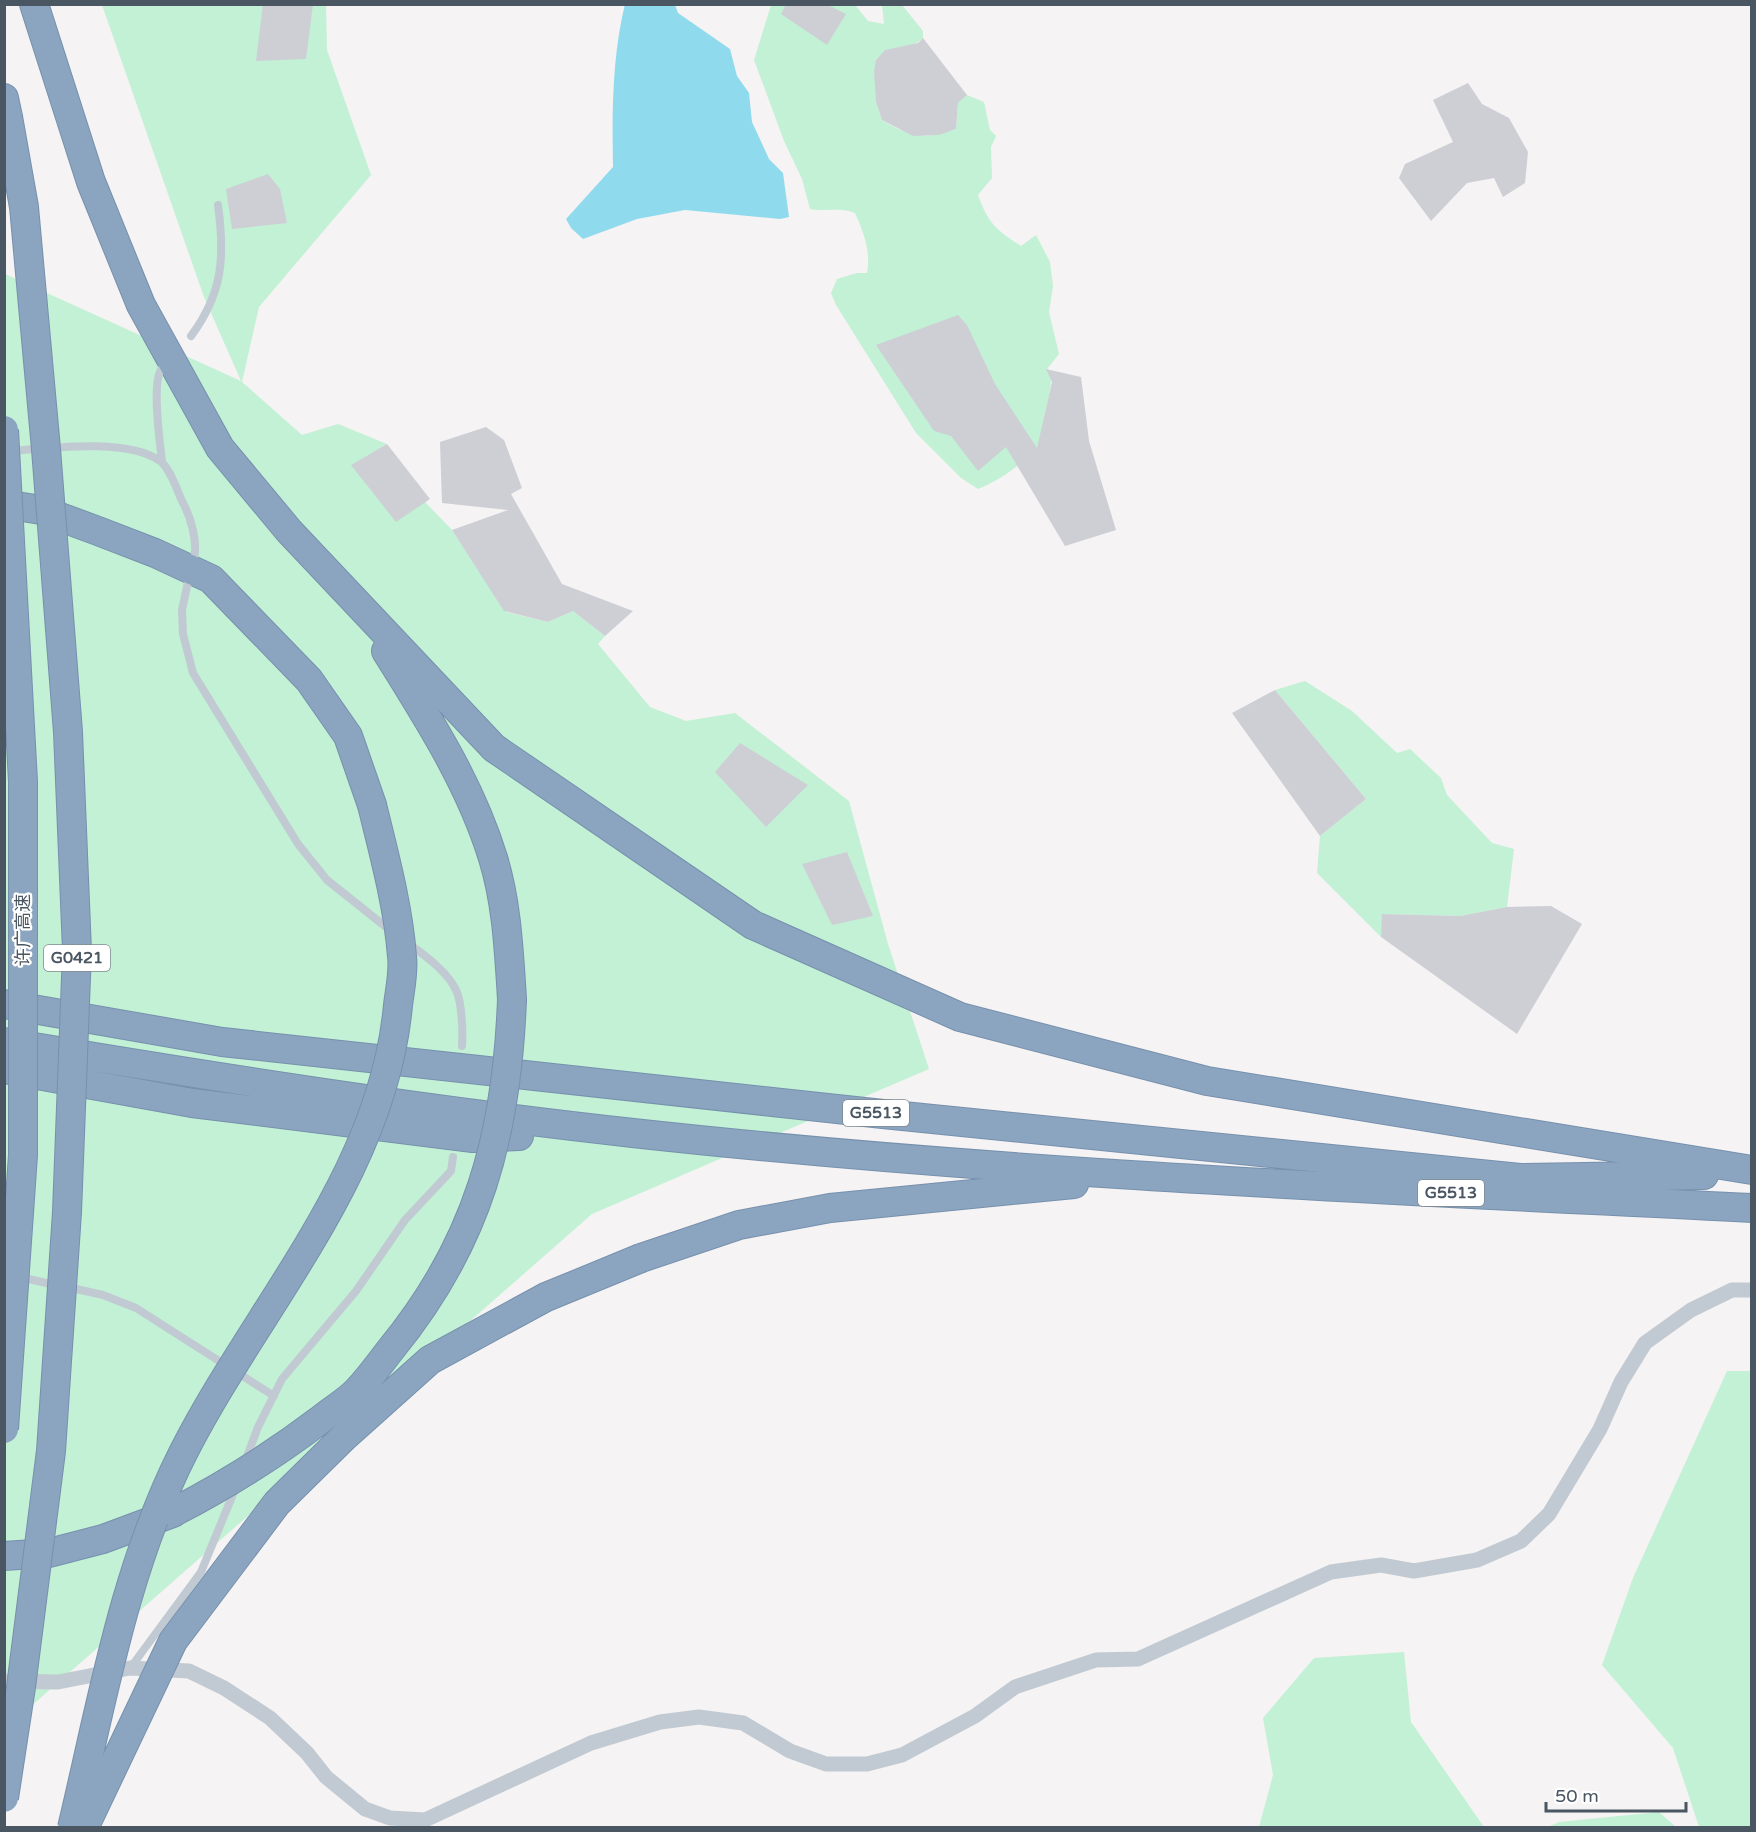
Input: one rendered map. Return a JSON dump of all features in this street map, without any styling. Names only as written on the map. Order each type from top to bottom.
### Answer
[{"type":"highway","points":[[34,4],[91,182],[141,305],[220,448],[289,531],[494,748],[753,925],[960,1017],[1207,1081],[1752,1170]]},
{"type":"highway","name":"G0421","points":[[4,1798],[51,1451],[67,1212],[77,951],[68,732],[46,449],[24,207],[6,108]]},
{"type":"highway","name":"许广高速","points":[[4,430],[23,782],[23,1155],[4,1429]]},
{"type":"highway","points":[[4,504],[41,510],[155,553],[210,579],[309,680],[348,736],[372,805],[390,879],[403,958],[396,1035],[372,1118],[332,1204],[220,1387],[183,1454],[154,1518],[124,1607],[72,1827]]},
{"type":"highway","points":[[4,1556],[60,1550],[103,1539],[174,1512],[232,1482],[300,1435],[356,1392],[408,1328],[452,1261],[482,1194],[502,1117],[510,1060],[512,999],[508,940],[493,859],[452,758],[353,598]]},
{"type":"highway","points":[[4,742],[23,782]]},
{"type":"highway","points":[[4,985],[93,1003],[222,1042]]},
{"type":"highway","name":"G5513","points":[[4,1004],[222,1042],[883,1114],[1520,1178],[1752,1175]]},
{"type":"highway","name":"G5513","points":[[4,1042],[415,1107],[618,1131],[932,1161],[1296,1185],[1752,1208]]},
{"type":"highway","points":[[4,1069],[192,1103],[473,1138],[618,1131]]},
{"type":"highway","points":[[4,1195],[23,1155]]},
{"type":"highway","points":[[84,1827],[173,1641],[277,1503],[344,1437],[430,1360],[546,1297],[641,1258],[739,1225],[830,1208],[1151,1176]]},
{"type":"street","points":[[4,1681],[58,1682],[130,1668],[189,1671],[224,1688],[270,1718],[307,1753],[326,1777],[365,1809],[390,1818],[425,1820],[591,1743],[660,1722],[699,1717],[743,1723],[790,1751],[826,1764],[867,1764],[902,1755],[975,1716],[1015,1687],[1096,1660],[1138,1659],[1331,1572],[1381,1565],[1414,1571],[1477,1560],[1521,1541],[1549,1514],[1600,1429],[1621,1382],[1645,1343],[1691,1310],[1732,1290],[1752,1290]]},
{"type":"lane","points":[[191,336],[218,289],[224,246],[218,205]]},
{"type":"lane","points":[[162,368],[159,371],[158,390],[162,461],[186,509],[196,550],[194,558]]},
{"type":"lane","points":[[4,451],[85,446],[138,451],[162,461]]},
{"type":"lane","points":[[188,582],[182,610],[182,626],[193,673],[298,844],[327,880],[426,957],[456,990],[463,1034],[462,1046]]},
{"type":"lane","points":[[130,1668],[201,1572],[226,1518],[258,1427],[282,1379],[337,1315],[405,1220],[451,1171],[453,1157]]},
{"type":"lane","points":[[4,1274],[104,1295],[136,1308],[274,1395]]},
{"type":"green space","points":[[102,5],[326,5],[327,50],[371,175],[259,307],[242,382],[302,435],[338,424],[387,444],[352,465],[425,502],[452,530],[506,612],[548,622],[573,611],[605,636],[598,644],[650,707],[686,721],[735,713],[849,801],[888,944],[929,1069],[592,1214],[5,1729],[5,274],[241,381],[204,297]]},
{"type":"green space","points":[[771,5],[855,5],[868,21],[884,24],[882,5],[902,5],[923,31],[923,38],[912,45],[888,51],[876,60],[876,102],[882,120],[901,130],[918,135],[935,135],[956,129],[958,103],[967,95],[984,102],[990,130],[996,136],[991,147],[992,178],[978,195],[985,213],[999,230],[1021,246],[1036,235],[1050,262],[1053,286],[1049,312],[1059,354],[1047,369],[1051,372],[1051,380],[1042,435],[1049,434],[1017,466],[978,489],[961,478],[916,433],[836,305],[831,293],[837,279],[857,273],[867,273],[866,243],[855,213],[844,210],[810,209],[802,179],[784,141],[754,60]]},
{"type":"green space","points":[[1305,681],[1352,711],[1397,753],[1410,749],[1441,778],[1447,795],[1492,843],[1514,849],[1507,907],[1460,916],[1383,914],[1381,937],[1317,873],[1320,836],[1366,799],[1275,690]]},
{"type":"green space","points":[[1727,1371],[1751,1371],[1751,1827],[1699,1827],[1673,1748],[1602,1665],[1633,1578]]},
{"type":"green space","points":[[1404,1652],[1411,1722],[1484,1827],[1259,1827],[1273,1775],[1263,1718],[1314,1658]]},
{"type":"green space","points":[[1659,1812],[1676,1827],[1548,1827],[1559,1822]]},
{"type":"water","points":[[625,4],[675,5],[678,13],[730,49],[737,76],[749,93],[752,122],[769,159],[783,173],[789,217],[780,219],[685,210],[637,219],[583,239],[571,228],[566,219],[613,167],[615,65]]},
{"type":"building","points":[[263,4],[313,4],[306,59],[256,61]]},
{"type":"building","points":[[786,4],[826,4],[846,14],[827,45],[781,14]]},
{"type":"building","points":[[923,38],[967,95],[958,103],[956,129],[939,135],[913,136],[882,120],[876,102],[874,71],[876,60],[885,50],[918,43]]},
{"type":"building","points":[[1468,83],[1482,104],[1509,118],[1528,152],[1525,183],[1503,197],[1494,178],[1467,183],[1431,221],[1399,178],[1405,164],[1453,142],[1433,100]]},
{"type":"building","points":[[268,174],[280,189],[287,223],[232,229],[226,189]]},
{"type":"building","points":[[958,315],[967,325],[995,384],[1037,448],[1052,382],[1046,369],[1081,377],[1089,441],[1116,530],[1065,546],[1006,447],[978,471],[951,436],[934,431],[876,345]]},
{"type":"building","points":[[486,427],[504,440],[522,488],[511,494],[562,584],[633,611],[605,636],[573,611],[548,622],[504,611],[452,530],[508,510],[442,503],[440,442]]},
{"type":"building","points":[[387,444],[430,499],[396,522],[351,465]]},
{"type":"building","points":[[1275,690],[1366,799],[1320,836],[1232,713]]},
{"type":"building","points":[[740,743],[808,785],[766,827],[715,772]]},
{"type":"building","points":[[847,852],[873,916],[832,925],[802,864]]},
{"type":"building","points":[[1551,906],[1582,924],[1517,1034],[1381,937],[1382,914],[1460,916],[1507,907]]}]
